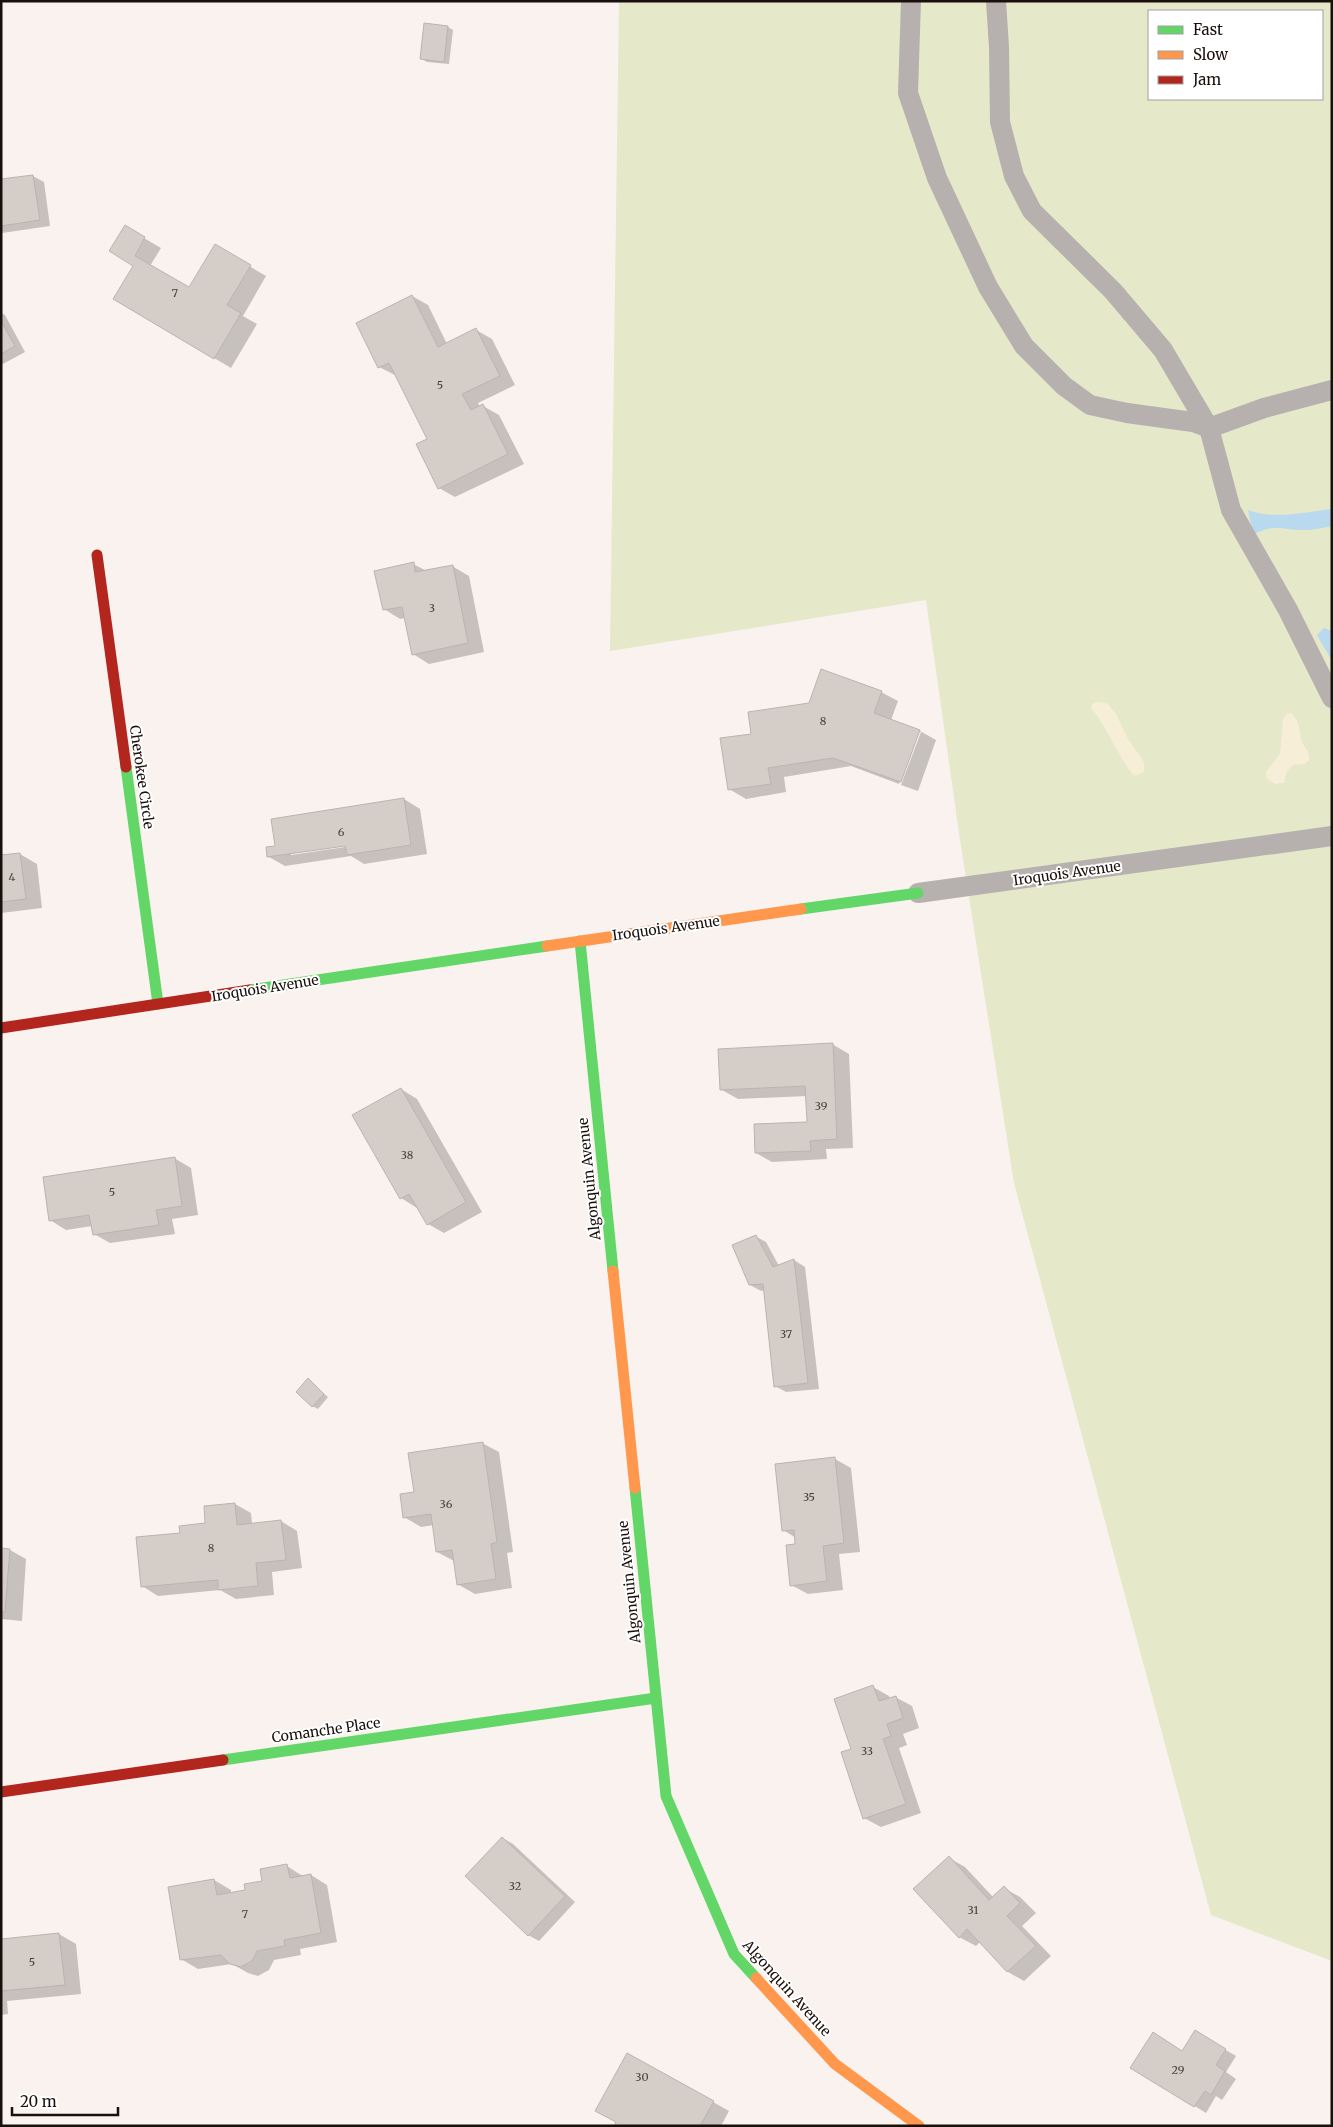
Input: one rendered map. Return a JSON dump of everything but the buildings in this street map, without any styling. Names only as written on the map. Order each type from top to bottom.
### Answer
[{"type":"street","name":"Cherokee Circle","points":[[97,555],[158,1004]]},
{"type":"street","name":"Iroquois Avenue","points":[[1,1028],[580,941],[918,893]]},
{"type":"street","name":"Algonquin Avenue","points":[[580,941],[666,1796],[734,1954],[836,2064],[919,2126]]},
{"type":"street","name":"Comanche Place","points":[[1,1792],[656,1698]]},
{"type":"lane","points":[[911,1],[908,93],[937,178],[988,287],[1024,346],[1064,386],[1090,405],[1127,413],[1193,422],[1209,428],[1264,408],[1332,390]]},
{"type":"lane","points":[[996,1],[1000,122],[1014,176],[1032,211],[1113,292],[1163,350],[1209,428],[1231,510],[1288,610],[1332,698]]},
{"type":"lane","name":"Iroquois Avenue","points":[[918,893],[1332,836]]},
{"type":"green space","points":[[619,1],[1332,1],[1332,1961],[1211,1915],[1014,1183],[960,840],[926,600],[610,651]]},
{"type":"sand","points":[[1096,702],[1107,703],[1116,714],[1128,739],[1144,762],[1144,772],[1135,776],[1126,765],[1102,723],[1091,708],[1092,704]]},
{"type":"sand","points":[[1290,713],[1296,718],[1309,760],[1305,764],[1293,765],[1287,771],[1284,783],[1275,784],[1267,779],[1266,772],[1280,754],[1283,720],[1286,714]]},
{"type":"water","points":[[1332,509],[1332,526],[1308,530],[1272,528],[1253,535],[1248,510],[1279,515]]},
{"type":"water","points":[[1324,628],[1332,631],[1332,661],[1317,635]]},
{"type":"traffic: fast","points":[[126,767],[158,1004]]},
{"type":"traffic: fast","points":[[801,909],[918,893]]},
{"type":"traffic: fast","points":[[580,941],[613,1271]]},
{"type":"traffic: fast","points":[[250,990],[547,946]]},
{"type":"traffic: fast","points":[[635,1488],[666,1796],[734,1954],[756,1978]]},
{"type":"traffic: fast","points":[[223,1760],[656,1698]]},
{"type":"traffic: slow","points":[[547,946],[801,909]]},
{"type":"traffic: slow","points":[[613,1271],[635,1488]]},
{"type":"traffic: slow","points":[[756,1978],[835,2064],[919,2126]]},
{"type":"traffic: jam","points":[[97,555],[126,767]]},
{"type":"traffic: jam","points":[[1,1028],[250,990]]},
{"type":"traffic: jam","points":[[1,1792],[223,1760]]}]
